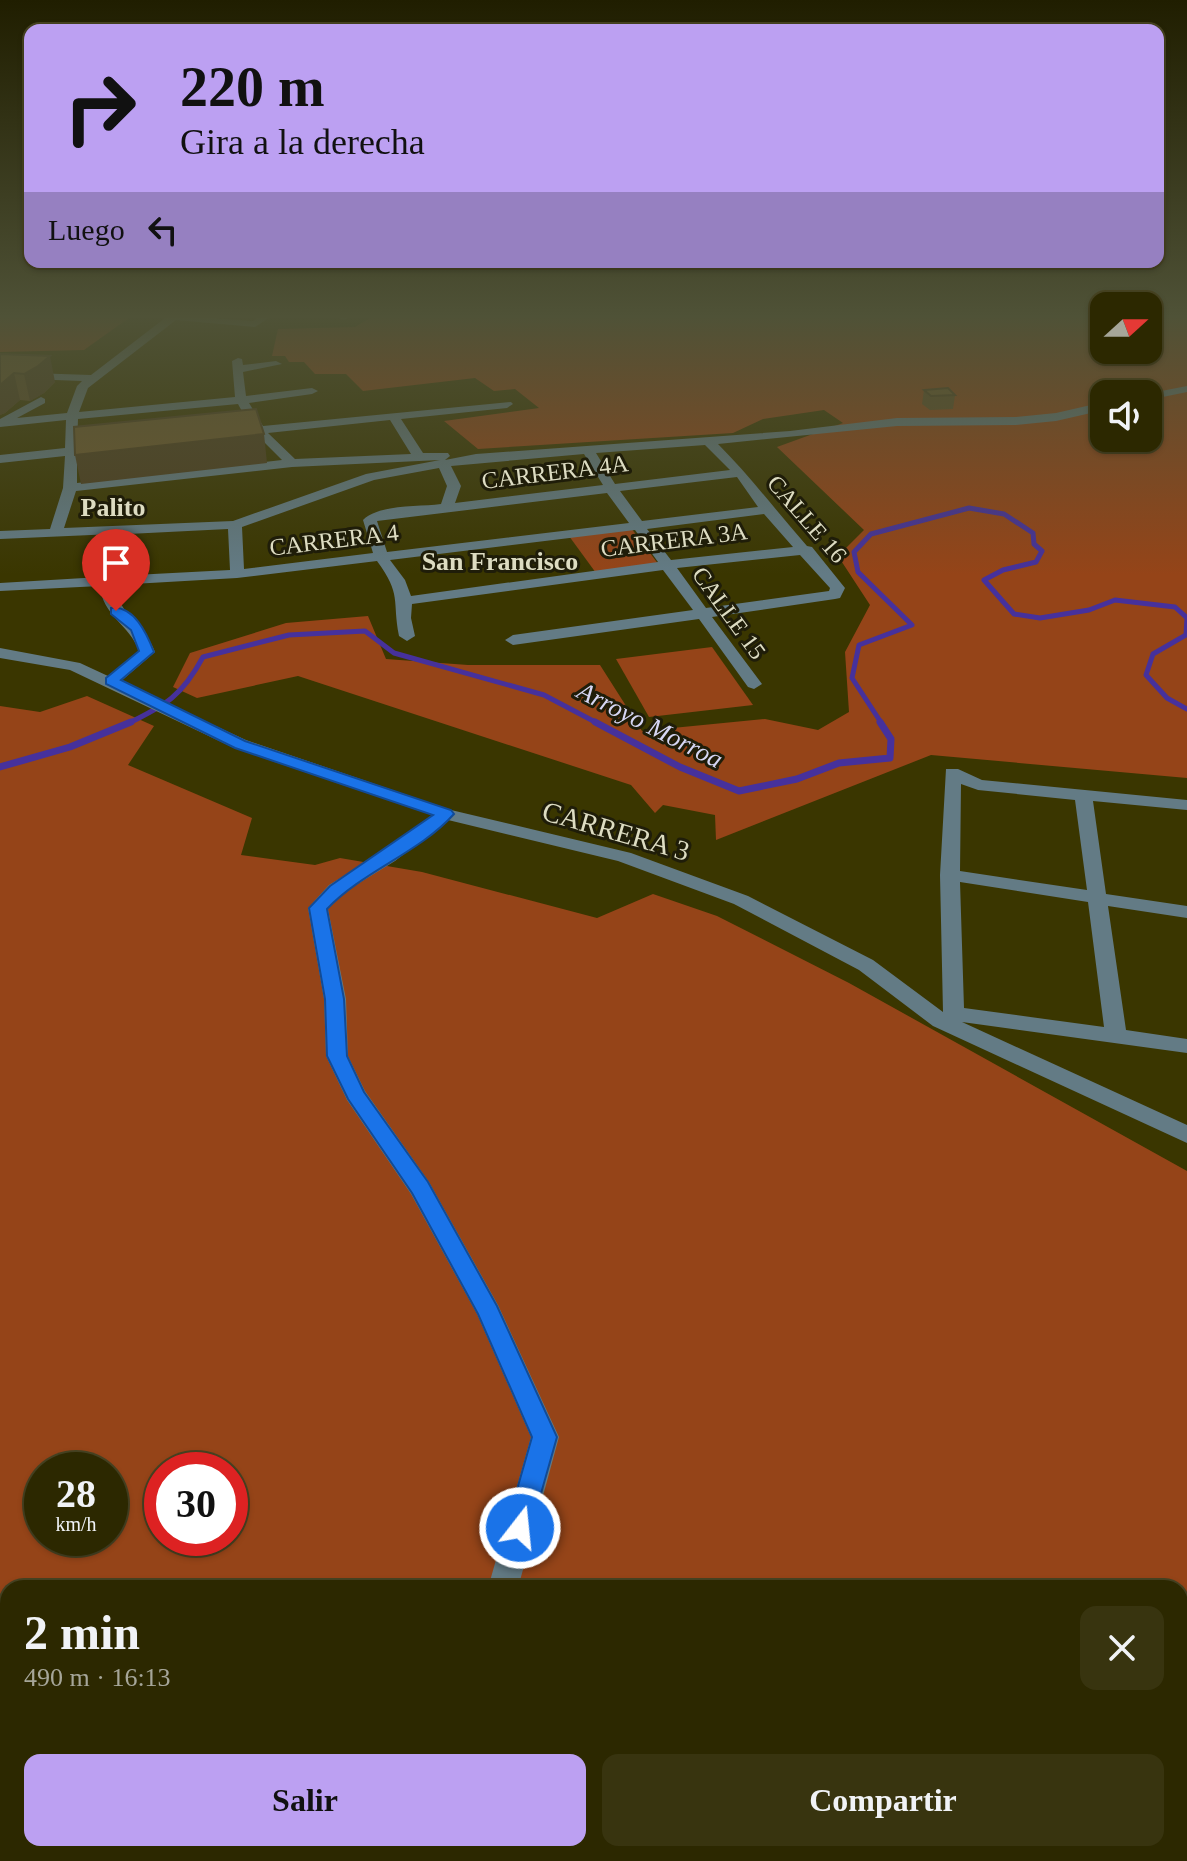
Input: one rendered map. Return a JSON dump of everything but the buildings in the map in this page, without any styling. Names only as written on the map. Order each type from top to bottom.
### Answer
[{"type":"street","points":[[0,422],[39,402]]},
{"type":"street","points":[[56,533],[70,488],[72,416],[75,402]]},
{"type":"street","points":[[0,422],[222,402]]},
{"type":"street","points":[[243,402],[256,430],[292,463]]},
{"type":"street","points":[[225,434],[507,404]]},
{"type":"street","points":[[0,535],[235,525],[371,477],[476,458],[708,441],[897,422],[1056,417],[1090,409]]},
{"type":"street","points":[[957,410],[977,421]]},
{"type":"street","points":[[393,416],[418,455]]},
{"type":"street","name":"CALLE 16","points":[[701,612],[835,595],[838,591],[807,550],[767,510],[740,473],[708,441]]},
{"type":"street","points":[[0,459],[117,446]]},
{"type":"street","name":"CALLE 15","points":[[588,450],[610,487],[754,684]]},
{"type":"street","points":[[70,488],[292,463],[418,455],[476,458]]},
{"type":"street","points":[[443,463],[454,486],[446,508]]},
{"type":"street","name":"CARRERA 4A","points":[[382,558],[370,520],[376,516],[740,473]]},
{"type":"street","name":"CARRERA 4","points":[[0,587],[237,574],[767,510]]},
{"type":"street","points":[[235,525],[237,574]]},
{"type":"street","points":[[111,681],[147,652],[137,628],[116,611],[106,582],[122,530]]},
{"type":"street","name":"CARRERA 3A","points":[[405,601],[667,565],[807,550]]},
{"type":"street","points":[[382,558],[398,580],[405,601],[407,636]]},
{"type":"street","points":[[513,640],[701,612]]},
{"type":"street","name":"CARRERA 3","points":[[0,653],[17,653],[74,666],[240,744],[445,814],[624,857],[741,900],[866,965],[948,1017],[1187,1135]]},
{"type":"street","points":[[1187,806],[1083,793],[978,785],[952,773],[948,1017],[1187,1046]]},
{"type":"street","points":[[1083,793],[1116,1036]]},
{"type":"street","points":[[445,814],[388,857],[336,889],[318,908],[335,999],[337,1056],[355,1094],[420,1188],[489,1312],[545,1437],[505,1580]]},
{"type":"street","points":[[950,875],[1187,912]]},
{"type":"shaded area","points":[[531,402],[1090,402],[1090,452],[1162,452],[1162,402],[1187,402],[1187,778],[931,755],[716,840],[715,815],[663,805],[655,813],[631,785],[298,676],[197,698],[173,687],[190,653],[286,623],[368,616],[386,659],[468,665],[600,665],[642,731],[765,719],[818,730],[849,712],[845,652],[870,605],[838,556],[864,530],[777,447],[843,423],[824,410],[763,419],[733,433],[478,449],[444,421],[539,408]]},
{"type":"shaded area","points":[[631,528],[659,565],[596,573],[569,536]]},
{"type":"shaded area","points":[[712,647],[753,705],[649,717],[616,659]]},
{"type":"shaded area","points":[[87,696],[154,726],[128,765],[252,818],[241,855],[315,865],[340,858],[422,872],[597,918],[653,894],[717,916],[849,983],[1187,1171],[1187,1580],[0,1580],[0,706],[40,712]]},
{"type":"waterway","name":"Arroyo Morroa","points":[[882,724],[852,678],[859,645],[912,625],[858,572],[854,552],[871,534],[969,508],[1004,514],[1033,533],[1034,544],[1042,551],[1036,562],[1003,570],[984,580],[1014,614],[1040,618],[1089,610],[1115,600],[1175,607],[1187,618],[1186,635],[1153,654],[1146,675],[1167,698],[1187,709]]},
{"type":"waterway","name":"Arroyo Morroa","points":[[130,722],[172,698],[188,681],[203,657],[289,635],[365,631],[394,653],[544,695],[599,724]]},
{"type":"waterway","name":"Arroyo Morroa","points":[[0,767],[70,747],[130,722]]},
{"type":"waterway","name":"Arroyo Morroa","points":[[595,722],[680,767],[739,791],[797,779],[839,763],[890,758],[891,739],[880,722]]},
{"type":"district","name":"Palito","points":[[113,507]]},
{"type":"district","name":"San Francisco","points":[[500,561]]},
{"type":"route","points":[[116,611],[137,628],[147,652],[111,681],[240,744],[445,814],[388,857],[336,889],[318,908],[335,999],[337,1056],[355,1094],[420,1188],[489,1312],[545,1437],[520,1528]]}]
